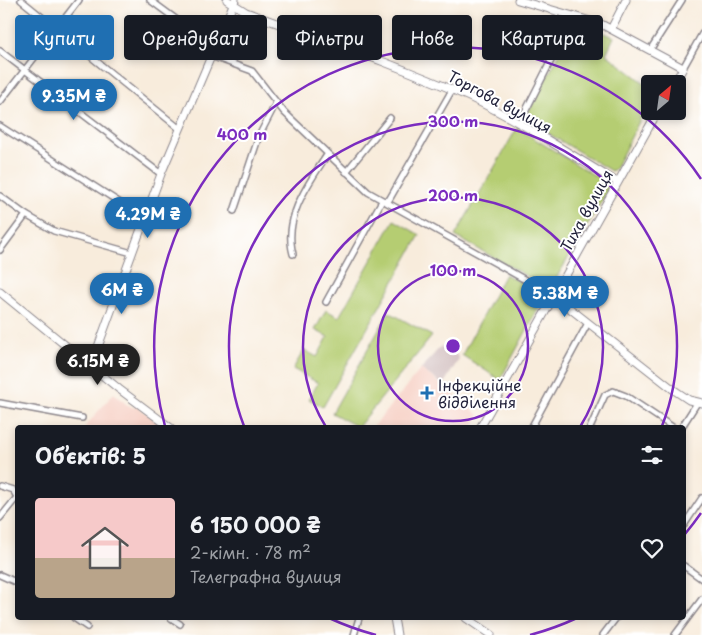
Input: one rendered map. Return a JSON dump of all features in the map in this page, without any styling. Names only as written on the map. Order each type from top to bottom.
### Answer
[{"type":"main road","points":[[518,0],[574,15]]},
{"type":"main road","points":[[611,29],[626,0]]},
{"type":"main road","points":[[227,15],[232,2]]},
{"type":"main road","name":"Торгова вулиця","points":[[232,2],[452,90],[520,124],[617,182]]},
{"type":"main road","points":[[603,26],[683,68],[679,75]]},
{"type":"main road","points":[[91,366],[161,174],[209,60]]},
{"type":"main road","name":"Тиха вулиця","points":[[482,425],[653,120]]},
{"type":"main road","points":[[0,292],[167,425]]},
{"type":"main road","points":[[554,296],[670,387],[700,403]]},
{"type":"main road","points":[[394,620],[397,635]]},
{"type":"main road","points":[[469,620],[491,635]]},
{"type":"street","points":[[21,0],[39,15]]},
{"type":"street","points":[[67,15],[79,0]]},
{"type":"street","points":[[150,0],[170,15]]},
{"type":"street","points":[[650,50],[682,0]]},
{"type":"street","points":[[683,68],[702,34]]},
{"type":"street","points":[[0,51],[161,174]]},
{"type":"street","points":[[0,102],[32,60]]},
{"type":"street","points":[[94,60],[180,129]]},
{"type":"street","points":[[223,60],[250,69],[276,103],[327,155],[382,201],[554,296]]},
{"type":"street","points":[[520,124],[552,60]]},
{"type":"street","points":[[382,201],[389,200],[452,90]]},
{"type":"street","points":[[234,211],[259,136],[276,103]]},
{"type":"street","points":[[346,172],[390,118]]},
{"type":"street","points":[[0,126],[144,218]]},
{"type":"street","points":[[293,254],[290,238],[292,223],[303,195],[327,155]]},
{"type":"street","points":[[0,196],[26,215],[60,234],[132,253]]},
{"type":"street","points":[[326,302],[382,201]]},
{"type":"street","points":[[0,250],[26,215]]},
{"type":"street","points":[[533,425],[588,323]]},
{"type":"street","points":[[591,425],[605,395],[613,391],[626,396],[670,425]]},
{"type":"street","points":[[0,403],[82,418]]},
{"type":"street","points":[[683,425],[700,403]]},
{"type":"street","points":[[0,486],[13,490],[15,493]]},
{"type":"street","points":[[686,522],[702,498]]},
{"type":"street","points":[[0,518],[15,504]]},
{"type":"street","points":[[686,567],[702,579]]},
{"type":"street","points":[[0,574],[15,582]]},
{"type":"street","points":[[675,635],[702,599]]},
{"type":"street","points":[[77,620],[87,627]]},
{"type":"street","points":[[174,620],[180,624]]},
{"type":"street","points":[[354,635],[358,620]]},
{"type":"street","points":[[603,635],[614,620]]},
{"type":"shaded area","points":[[441,346],[458,356],[459,359],[443,385],[421,369]]},
{"type":"shaded area","name":"Інфекційне відділення","points":[[421,369],[479,415],[474,425],[374,425]]},
{"type":"shaded area","points":[[114,393],[127,405],[135,408],[136,406],[162,425],[87,425]]},
{"type":"green space","points":[[603,33],[614,37],[606,54],[641,80],[641,118],[615,169],[611,171],[529,122],[526,116],[556,60],[603,60]]},
{"type":"green space","points":[[517,128],[607,183],[607,192],[550,289],[455,236]]},
{"type":"green space","points":[[394,220],[420,235],[323,407],[309,399],[318,383],[293,369],[304,350],[317,357],[328,337],[315,330],[326,310],[339,317]]},
{"type":"green space","points":[[505,274],[539,292],[542,302],[500,380],[462,355]]},
{"type":"green space","points":[[389,312],[432,336],[360,425],[354,425],[332,413]]},
{"type":"place","name":"Інфекційне відділення","points":[[427,393]]}]
